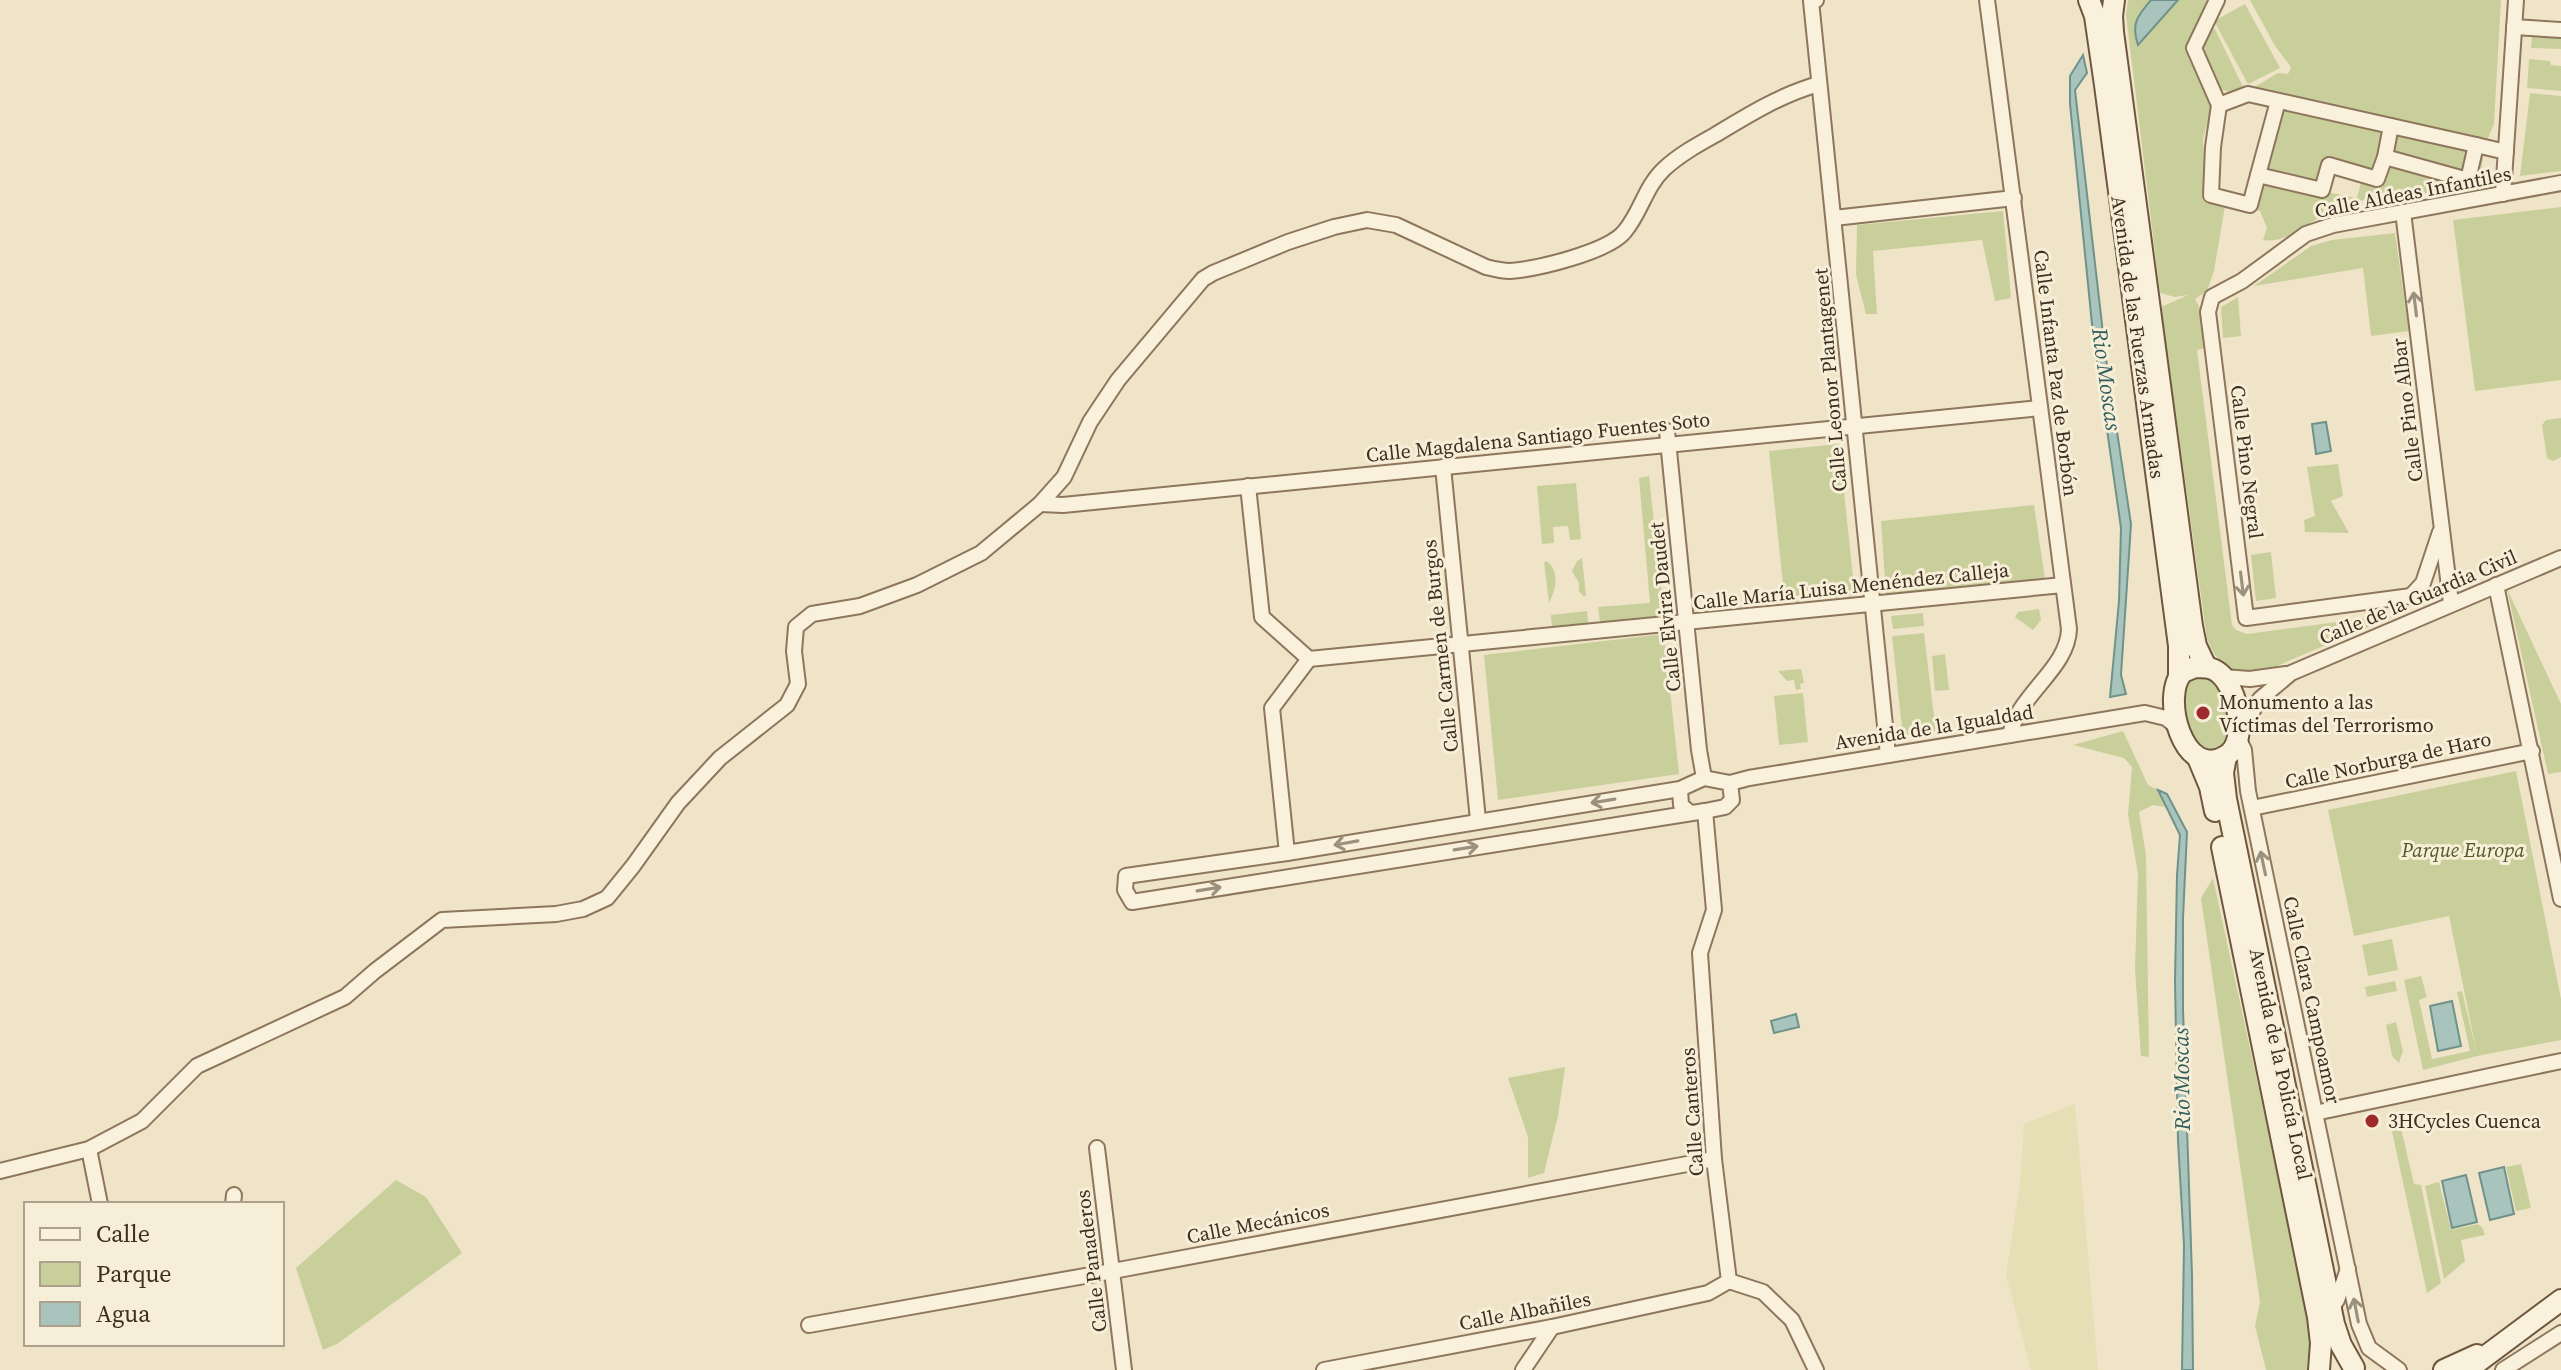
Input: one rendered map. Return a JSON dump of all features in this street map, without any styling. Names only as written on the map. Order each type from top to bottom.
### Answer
[{"type":"main road","name":"Avenida de las Fuerzas Armadas","points":[[2089,0],[2095,16],[2105,85],[2178,638],[2177,681]]},
{"type":"main road","name":"Avenida de las Fuerzas Armadas","points":[[2114,0],[2113,32],[2192,626],[2196,646],[2214,672]]},
{"type":"main road","points":[[2189,669],[2214,672],[2234,699],[2240,734],[2226,756],[2212,760],[2198,758],[2186,746],[2175,709],[2177,681],[2189,669]]},
{"type":"main road","name":"Avenida de la Policía Local","points":[[2226,756],[2223,773],[2226,799],[2331,1309],[2337,1335],[2353,1369]]},
{"type":"main road","name":"Avenida de la Policía Local","points":[[2198,758],[2212,796],[2318,1317],[2321,1343],[2319,1370]]},
{"type":"main road","points":[[2467,1370],[2561,1300]]},
{"type":"main road","points":[[2444,1370],[2502,1343]]},
{"type":"street","name":"Calle Leonor Plantagenet","points":[[1814,0],[1819,84],[1888,755]]},
{"type":"street","name":"Calle Infanta Paz de Borbón","points":[[1987,0],[2069,629],[2068,643],[2015,715],[2010,735]]},
{"type":"street","points":[[2217,0],[2194,48],[2219,105],[2211,195],[2250,205],[2278,101]]},
{"type":"street","points":[[2503,194],[2516,0]]},
{"type":"street","points":[[2514,27],[2561,30]]},
{"type":"street","points":[[0,1171],[89,1149],[142,1121],[197,1066],[345,997],[442,920],[556,914],[583,909],[607,898],[688,792],[720,758],[787,705],[798,684],[794,651],[796,627],[812,614],[860,606],[917,585],[981,553],[1040,504],[1064,477],[1090,422],[1118,380],[1203,279],[1213,273],[1288,242],[1343,224],[1367,220],[1396,225],[1486,267],[1502,271],[1532,267],[1595,250],[1617,240],[1626,230],[1650,184],[1675,159],[1737,120],[1794,91],[1819,84]]},
{"type":"street","points":[[2219,105],[2248,94],[2506,152]]},
{"type":"street","points":[[2258,175],[2322,190],[2329,165],[2377,179],[2391,126]]},
{"type":"street","points":[[2385,157],[2468,180],[2476,145]]},
{"type":"street","name":"Calle Aldeas Infantiles","points":[[2208,312],[2212,297],[2242,281],[2306,234],[2333,225],[2561,183]]},
{"type":"street","points":[[1834,218],[2014,198]]},
{"type":"street","name":"Calle Pino Albar","points":[[2403,212],[2451,603]]},
{"type":"street","name":"Calle Pino Negral","points":[[2208,312],[2246,618]]},
{"type":"street","name":"Calle Magdalena Santiago Fuentes Soto","points":[[1040,504],[1063,505],[1443,467],[1668,437],[1855,426],[2040,408]]},
{"type":"street","name":"Calle Elvira Daudet","points":[[1668,437],[1704,778]]},
{"type":"street","name":"Calle Carmen de Burgos","points":[[1443,467],[1478,820]]},
{"type":"street","points":[[1248,486],[1262,617],[1309,659],[1272,708],[1287,853]]},
{"type":"street","points":[[2418,618],[2411,596],[2423,583],[2442,528]]},
{"type":"street","name":"Calle de la Guardia Civil","points":[[2214,672],[2250,679],[2291,673],[2561,558]]},
{"type":"street","name":"Calle María Luisa Menéndez Calleja","points":[[1309,659],[2063,585]]},
{"type":"street","points":[[2496,585],[2561,899]]},
{"type":"street","name":"Calle de la Guardia Civil","points":[[2246,618],[2411,596]]},
{"type":"street","name":"Calle de la Guardia Civil","points":[[2240,734],[2260,699],[2291,673]]},
{"type":"street","points":[[2145,713],[2162,704],[2177,681]]},
{"type":"street","points":[[2145,713],[2166,718],[2180,729]]},
{"type":"street","name":"Avenida de la Igualdad","points":[[1730,783],[2145,713]]},
{"type":"street","name":"Calle Clara Campoamor","points":[[2240,734],[2252,808],[2359,1324],[2366,1344],[2376,1355],[2399,1370]]},
{"type":"street","name":"Calle Norburga de Haro","points":[[2252,808],[2532,751]]},
{"type":"street","points":[[1704,778],[1730,783],[1732,800],[1725,807],[1705,811],[1132,902],[1125,890],[1126,876],[1680,789],[1704,778]]},
{"type":"street","points":[[1680,789],[1681,805],[1689,812]]},
{"type":"street","name":"Calle Canteros","points":[[1705,811],[1714,910],[1700,953],[1714,1159],[1729,1281]]},
{"type":"street","points":[[2315,1113],[2561,1061]]},
{"type":"street","name":"Calle Panaderos","points":[[1097,1148],[1124,1370]]},
{"type":"street","points":[[89,1149],[100,1202]]},
{"type":"street","name":"Calle Mecánicos","points":[[809,1325],[1714,1159]]},
{"type":"street","points":[[2331,1309],[2349,1268]]},
{"type":"street","points":[[1729,1281],[1763,1292],[1792,1320],[1816,1370]]},
{"type":"street","name":"Calle Albañiles","points":[[1324,1370],[1552,1327],[1708,1293],[1729,1281]]},
{"type":"street","points":[[1523,1370],[1552,1327]]},
{"type":"street","points":[[2503,1370],[2557,1341]]},
{"type":"shaded area","points":[[2075,1104],[2098,1370],[2031,1370],[2006,1275],[2020,1183],[2024,1124]]},
{"type":"green space","points":[[2128,0],[2209,0],[2185,50],[2212,103],[2203,140],[2207,200],[2225,206],[2214,271],[2207,291],[2195,299],[2201,310],[2205,348],[2197,350],[2232,625],[2247,634],[2392,617],[2265,671],[2244,672],[2229,668],[2217,658],[2207,639],[2161,307],[2188,295],[2175,297],[2160,293],[2126,15]]},
{"type":"green space","points":[[2250,0],[2501,0],[2494,124],[2485,145],[2481,171],[2488,179],[2426,193],[2357,201],[2324,215],[2295,233],[2279,239],[2263,240],[2267,228],[2260,211],[2253,209],[2260,183],[2268,185],[2272,181],[2258,175],[2277,109],[2251,89],[2278,73],[2288,74],[2291,67],[2275,46]],"holes":[[[2328,167],[2362,178],[2357,198],[2326,192]]]},
{"type":"green space","points":[[2245,4],[2280,68],[2248,84],[2214,21]]},
{"type":"green space","points":[[2209,29],[2215,29],[2246,93],[2215,88],[2200,46]]},
{"type":"green space","points":[[2532,35],[2561,36],[2561,49],[2531,48]]},
{"type":"green space","points":[[2529,59],[2550,61],[2551,65],[2561,66],[2561,91],[2527,88]]},
{"type":"green space","points":[[2530,93],[2561,96],[2561,171],[2520,176]]},
{"type":"green space","points":[[2561,207],[2561,380],[2475,391],[2453,220]]},
{"type":"green space","points":[[2003,211],[2011,298],[1995,301],[1982,240],[1873,251],[1877,314],[1866,314],[1856,275],[1857,225]]},
{"type":"green space","points":[[2395,233],[2409,331],[2371,336],[2363,268],[2254,286],[2311,246],[2332,240]]},
{"type":"green space","points":[[2238,297],[2241,336],[2223,338],[2221,307]]},
{"type":"green space","points":[[2561,418],[2561,457],[2553,461],[2547,458],[2542,425],[2546,420]]},
{"type":"green space","points":[[1839,444],[1855,596],[1785,603],[1769,451]]},
{"type":"green space","points":[[2338,464],[2343,496],[2331,501],[2349,533],[2305,532],[2304,520],[2315,516],[2307,467]]},
{"type":"green space","points":[[1649,476],[1664,615],[1600,622],[1598,607],[1650,603],[1639,478]]},
{"type":"green space","points":[[1576,483],[1581,539],[1570,540],[1568,526],[1553,527],[1554,543],[1542,544],[1537,486]]},
{"type":"green space","points":[[2034,505],[2045,579],[1886,596],[1881,521]]},
{"type":"green space","points":[[2271,552],[2276,598],[2256,601],[2251,555]]},
{"type":"green space","points":[[1582,558],[1586,595],[1584,597],[1572,571]]},
{"type":"green space","points":[[1547,561],[1554,570],[1556,581],[1549,603],[1544,562]]},
{"type":"green space","points":[[2507,589],[2561,704],[2561,772],[2548,774]]},
{"type":"green space","points":[[2039,609],[2041,620],[2033,630],[2015,617],[2018,612]]},
{"type":"green space","points":[[1587,611],[1588,623],[1552,627],[1551,615]]},
{"type":"green space","points":[[1923,613],[1924,626],[1893,629],[1891,616]]},
{"type":"green space","points":[[1924,633],[1936,733],[1903,737],[1892,636]]},
{"type":"green space","points":[[1664,634],[1679,774],[1498,800],[1484,655]]},
{"type":"green space","points":[[1945,654],[1949,690],[1935,691],[1932,656]]},
{"type":"green space","points":[[1801,669],[1804,683],[1800,684],[1801,689],[1796,690],[1794,680],[1787,681],[1778,671]]},
{"type":"green space","points":[[2199,676],[2210,680],[2218,690],[2227,720],[2224,743],[2210,753],[2193,747],[2179,693],[2186,681]]},
{"type":"green space","points":[[1803,693],[1808,742],[1779,745],[1774,696]]},
{"type":"green space","points":[[2123,731],[2148,785],[2158,790],[2165,807],[2153,805],[2139,812],[2146,855],[2149,1057],[2141,1056],[2135,969],[2138,874],[2128,815],[2132,767],[2124,758],[2073,745]]},
{"type":"green space","name":"Parque Europa","points":[[2516,771],[2561,999],[2561,1040],[2423,1070],[2404,980],[2421,976],[2427,997],[2419,1000],[2432,1059],[2470,1051],[2457,992],[2462,991],[2477,1054],[2449,916],[2354,936],[2328,810]]},
{"type":"green space","points":[[2213,878],[2308,1315],[2307,1370],[2266,1370],[2255,1326],[2260,1302],[2201,898]]},
{"type":"green space","points":[[2392,939],[2398,970],[2368,976],[2362,945]]},
{"type":"green space","points":[[2395,981],[2397,991],[2367,997],[2365,987]]},
{"type":"green space","points":[[2396,1022],[2403,1051],[2399,1063],[2392,1056],[2386,1025]]},
{"type":"green space","points":[[1565,1067],[1558,1116],[1544,1173],[1528,1178],[1528,1137],[1508,1078]]},
{"type":"green space","points":[[2397,1111],[2414,1184],[2421,1185],[2441,1283],[2427,1293],[2388,1113]]},
{"type":"green space","points":[[2521,1164],[2531,1208],[2516,1211],[2506,1167]]},
{"type":"green space","points":[[396,1180],[426,1197],[462,1253],[337,1344],[323,1350],[296,1268]]},
{"type":"green space","points":[[2439,1182],[2451,1230],[2478,1224],[2485,1235],[2461,1240],[2465,1261],[2444,1279],[2425,1186]]},
{"type":"water","points":[[2151,0],[2178,0],[2138,45],[2135,31],[2137,21]]},
{"type":"water","name":"Rio Moscas","points":[[2083,55],[2087,73],[2075,90],[2106,359],[2131,524],[2121,675],[2126,694],[2110,697],[2119,601],[2121,528],[2092,324],[2070,104],[2070,76]]},
{"type":"water","points":[[2326,422],[2331,451],[2316,454],[2312,424]]},
{"type":"water","name":"Rio Moscas","points":[[2158,790],[2167,794],[2187,832],[2183,1009],[2193,1370],[2182,1370],[2184,1245],[2178,1141],[2175,981],[2180,835]]},
{"type":"water","points":[[2452,1001],[2461,1046],[2438,1051],[2430,1006]]},
{"type":"water","points":[[1796,1014],[1799,1027],[1774,1033],[1771,1021]]},
{"type":"water","points":[[2504,1167],[2514,1214],[2490,1220],[2479,1173]]},
{"type":"water","points":[[2466,1175],[2477,1222],[2452,1228],[2442,1181]]},
{"type":"place","name":"Monumento a las Víctimas del Terrorismo","points":[[2203,713]]},
{"type":"place","name":"3HCycles Cuenca","points":[[2372,1121]]}]
